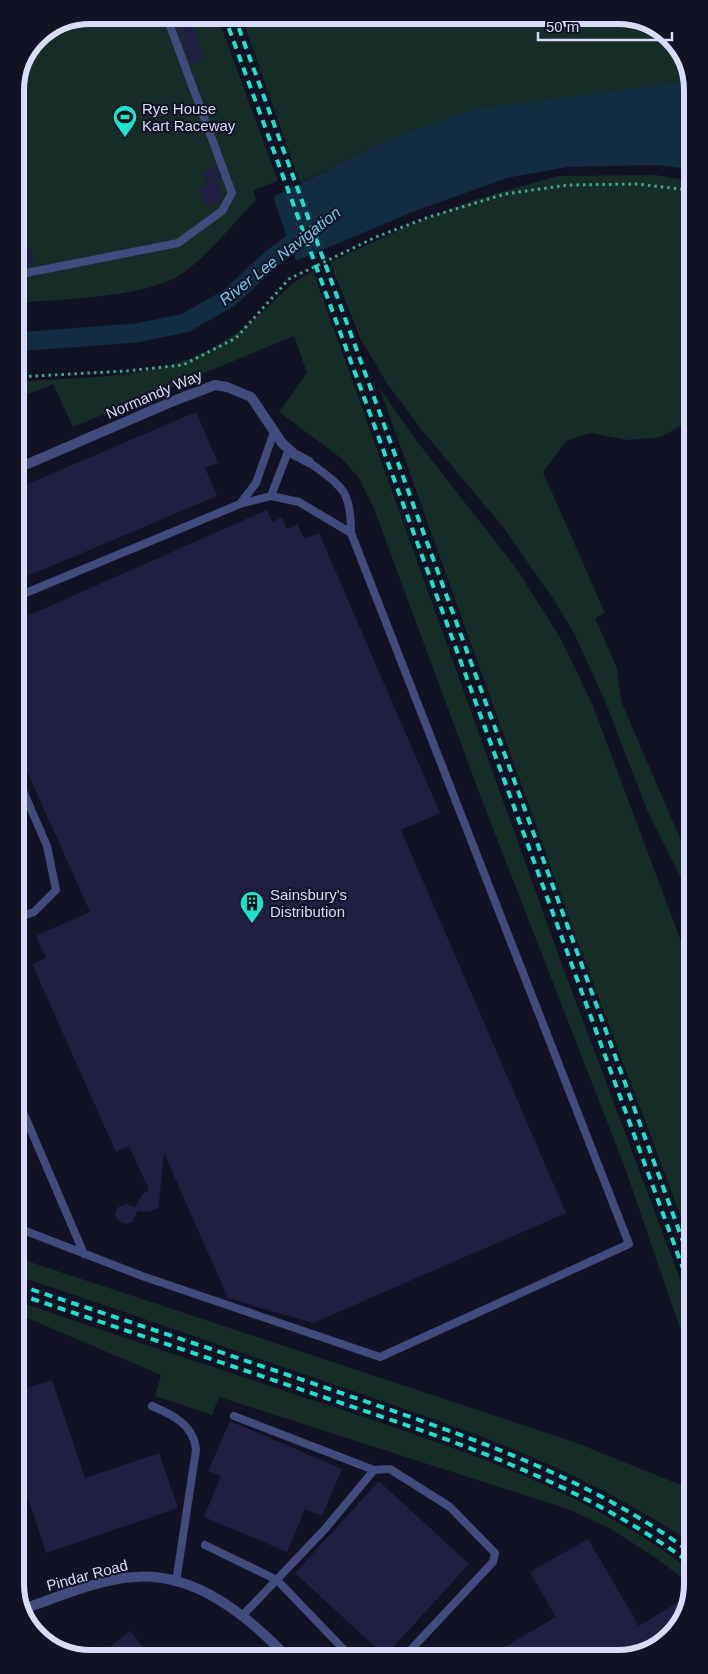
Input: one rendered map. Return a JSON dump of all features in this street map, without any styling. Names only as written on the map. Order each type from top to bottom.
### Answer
[{"type":"street","name":"Normandy Way","points":[[24,466],[176,400],[215,385],[227,387],[251,397],[274,432],[289,449],[309,462]]},
{"type":"street","name":"Pindar Road","points":[[28,1607],[117,1580],[150,1577],[176,1582],[206,1594],[243,1615],[279,1650]]},
{"type":"lane","points":[[24,273],[178,243],[222,211],[232,194],[169,24]]},
{"type":"lane","points":[[240,504],[256,483],[274,432]]},
{"type":"lane","points":[[271,496],[289,449]]},
{"type":"lane","points":[[24,1230],[142,1276],[380,1358],[629,1244],[351,533],[351,508],[341,487],[309,462]]},
{"type":"lane","points":[[24,594],[240,504],[271,496],[299,502],[351,533]]},
{"type":"lane","points":[[24,793],[47,846],[56,890],[34,912],[24,916]]},
{"type":"lane","points":[[24,1114],[84,1254]]},
{"type":"lane","points":[[152,1406],[178,1420],[195,1438],[196,1450],[176,1582]]},
{"type":"lane","points":[[234,1416],[374,1470],[390,1469],[450,1507],[495,1553],[493,1562],[411,1650]]},
{"type":"lane","points":[[243,1615],[277,1580],[374,1470]]},
{"type":"lane","points":[[205,1545],[277,1580],[344,1650]]},
{"type":"path","points":[[24,376],[107,372],[183,365],[236,338],[289,279],[376,237],[429,217],[505,194],[568,184],[638,184],[684,189]]},
{"type":"green space","name":"Rye House Kart Raceway","points":[[220,24],[278,181],[253,190],[256,200],[193,266],[183,273],[148,288],[79,298],[24,302],[24,85],[31,61],[37,50],[46,40],[69,27],[77,25]]},
{"type":"green space","points":[[244,24],[623,24],[635,26],[658,37],[671,50],[681,69],[684,82],[599,94],[388,140],[300,183]]},
{"type":"green space","points":[[656,175],[684,180],[684,424],[661,437],[627,440],[590,433],[566,441],[543,472],[605,613],[595,618],[617,668],[621,701],[684,848],[684,885],[647,810],[605,701],[574,633],[554,600],[503,527],[421,429],[386,382],[360,338],[330,262],[408,226],[474,200],[557,176]]},
{"type":"green space","points":[[313,271],[561,962],[684,1290],[684,1340],[624,1165],[483,803],[373,506],[358,477],[341,458],[279,412],[307,373],[294,336],[73,427],[53,384],[24,396],[24,381],[121,374],[173,364],[198,355],[243,329],[289,287]]},
{"type":"green space","points":[[379,387],[416,440],[516,568],[561,639],[593,706],[684,949],[684,1225],[577,940]]},
{"type":"green space","points":[[24,1260],[574,1442],[681,1485],[684,1480],[684,1538],[649,1516],[561,1470],[425,1416],[24,1278]]},
{"type":"green space","points":[[24,1303],[428,1439],[521,1475],[566,1495],[652,1543],[684,1566],[684,1579],[656,1558],[611,1529],[568,1509],[219,1397],[212,1415],[155,1396],[161,1375],[24,1317]]},
{"type":"water","points":[[684,82],[684,168],[658,165],[567,167],[507,178],[415,211],[296,261],[273,197],[388,140],[471,110]]},
{"type":"building","points":[[176,24],[193,24],[204,60],[190,64]]},
{"type":"building","points":[[216,167],[221,180],[207,185],[203,172]]},
{"type":"building","points":[[218,182],[223,197],[221,201],[205,207],[199,188]]},
{"type":"building","points":[[30,248],[35,262],[24,265],[24,250]]},
{"type":"building","points":[[196,412],[218,463],[205,468],[217,496],[24,578],[24,486]]},
{"type":"building","name":"Sainsbury's Distribution","points":[[267,510],[272,522],[282,517],[287,529],[298,524],[304,539],[319,533],[440,813],[401,830],[566,1213],[313,1323],[228,1298],[164,1153],[158,1212],[157,1208],[149,1212],[138,1211],[132,1222],[125,1224],[117,1220],[115,1213],[118,1207],[126,1204],[135,1207],[142,1195],[149,1190],[129,1146],[116,1152],[32,964],[46,958],[36,936],[90,912],[24,765],[24,617]]},
{"type":"building","points":[[52,1380],[85,1478],[159,1453],[178,1508],[46,1553],[24,1485],[24,1389]]},
{"type":"building","points":[[230,1421],[342,1469],[322,1516],[305,1509],[287,1552],[204,1517],[221,1476],[208,1471]]},
{"type":"building","points":[[379,1481],[469,1564],[390,1650],[378,1650],[295,1573]]},
{"type":"building","points":[[588,1539],[639,1626],[682,1600],[675,1617],[665,1631],[655,1639],[639,1647],[618,1650],[499,1650],[556,1617],[530,1572]]},
{"type":"building","points":[[130,1631],[145,1650],[106,1650]]},
{"type":"waterway","name":"River Lee Navigation","points":[[24,341],[136,333],[185,323],[229,298],[271,259],[309,231]]},
{"type":"railway","points":[[227,24],[684,1271]]},
{"type":"railway","points":[[237,24],[684,1244]]},
{"type":"railway","points":[[24,1287],[303,1380],[525,1460],[611,1502],[653,1526],[684,1548]]},
{"type":"railway","points":[[24,1296],[470,1448],[562,1487],[607,1510],[651,1536],[684,1559]]},
{"type":"place","name":"Rye House Kart Raceway","points":[[125,138]]},
{"type":"place","name":"Sainsbury's Distribution","points":[[252,924]]}]
